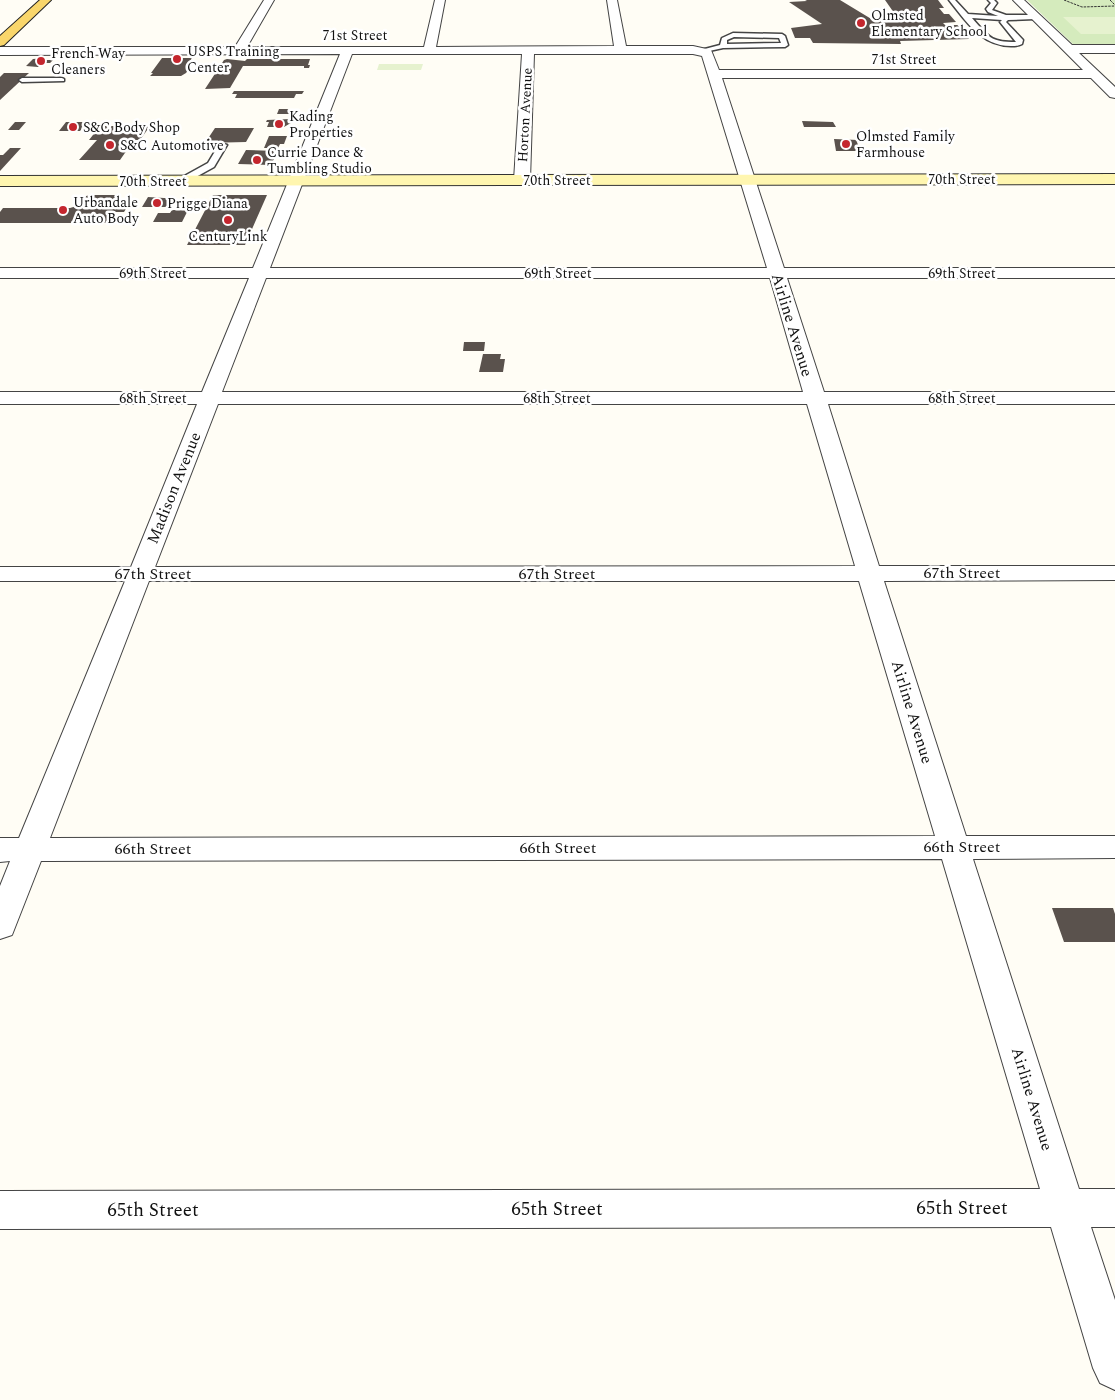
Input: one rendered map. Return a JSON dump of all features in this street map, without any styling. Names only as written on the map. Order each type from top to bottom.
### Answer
[{"type":"main road","points":[[0,42],[46,0]]},
{"type":"main road","name":"70th Street","points":[[0,181],[1115,179]]},
{"type":"street","points":[[239,50],[269,0]]},
{"type":"street","points":[[429,50],[440,0]]},
{"type":"street","points":[[612,0],[621,50]]},
{"type":"street","points":[[1018,0],[1115,94]]},
{"type":"street","points":[[1068,49],[1115,48]]},
{"type":"street","name":"Madison Avenue","points":[[0,926],[348,50]]},
{"type":"street","name":"Horton Avenue","points":[[522,180],[528,50]]},
{"type":"street","name":"71st Street","points":[[0,51],[621,50],[712,57],[1095,74]]},
{"type":"street","name":"Airline Avenue","points":[[712,57],[747,180],[814,398],[1115,1368]]},
{"type":"street","name":"69th Street","points":[[0,273],[1115,273]]},
{"type":"street","name":"68th Street","points":[[0,398],[1115,398]]},
{"type":"street","name":"67th Street","points":[[0,574],[1115,573]]},
{"type":"street","name":"66th Street","points":[[0,850],[1115,847]]},
{"type":"street","name":"65th Street","points":[[0,1210],[1115,1208]]},
{"type":"lane","points":[[952,0],[992,42],[1019,44],[1020,40],[1003,22],[1007,17]]},
{"type":"lane","points":[[991,0],[994,3],[989,9],[990,11],[1007,17]]},
{"type":"lane","points":[[966,16],[1035,16]]},
{"type":"lane","points":[[733,36],[782,36],[785,45],[741,46],[712,57],[724,39],[733,36]]},
{"type":"lane","points":[[22,80],[62,80]]},
{"type":"lane","points":[[182,181],[211,166],[223,145]]},
{"type":"path","points":[[1064,0],[1070,5],[1077,7],[1115,5]]},
{"type":"path","points":[[1110,0],[1115,5]]},
{"type":"green space","points":[[1027,0],[1115,0],[1115,47],[1075,46]]},
{"type":"green space","points":[[1063,17],[1115,17],[1115,34],[1081,34]]},
{"type":"green space","points":[[379,64],[423,64],[421,70],[377,70]]},
{"type":"building","name":"Olmsted Elementary School","points":[[805,0],[840,0],[873,20],[899,20],[885,0],[938,0],[944,8],[939,8],[944,14],[949,14],[956,22],[943,23],[945,25],[957,25],[973,33],[965,35],[969,39],[900,41],[901,44],[813,43],[810,38],[795,38],[791,28],[822,24],[789,2],[807,1]]},
{"type":"building","name":"French Way Cleaners","points":[[46,58],[44,60],[53,60],[50,63],[42,63],[38,67],[26,66],[33,59]]},
{"type":"building","points":[[162,58],[192,58],[190,61],[195,61],[186,73],[181,76],[150,76]]},
{"type":"building","points":[[247,59],[310,59],[308,65],[310,65],[309,68],[304,68],[304,66],[243,66],[230,88],[205,89],[224,60],[245,61]]},
{"type":"building","points":[[4,73],[29,73],[0,100],[0,77]]},
{"type":"building","points":[[234,91],[304,91],[302,94],[296,94],[294,98],[235,98],[237,94],[232,94]]},
{"type":"building","points":[[279,109],[296,109],[294,114],[277,114]]},
{"type":"building","name":"Kading Properties","points":[[267,120],[296,120],[284,127],[267,127],[269,122],[266,122]]},
{"type":"building","points":[[802,121],[833,122],[836,127],[804,127]]},
{"type":"building","points":[[15,122],[26,122],[19,130],[8,130]]},
{"type":"building","name":"S&C Body Shop","points":[[66,122],[87,122],[80,131],[59,131]]},
{"type":"building","name":"S&C Automotive","points":[[100,126],[150,126],[140,140],[130,140],[123,150],[127,150],[120,160],[79,160],[97,140],[89,140]]},
{"type":"building","points":[[215,128],[254,128],[246,142],[205,143]]},
{"type":"building","points":[[269,136],[287,136],[284,144],[280,144],[278,148],[264,148]]},
{"type":"building","name":"Olmsted Family Farmhouse","points":[[834,139],[858,140],[860,151],[836,151]]},
{"type":"building","points":[[10,148],[21,148],[0,171],[0,155],[3,155]]},
{"type":"building","name":"Currie Dance & Tumbling Studio","points":[[246,150],[276,151],[274,155],[276,155],[271,165],[238,164]]},
{"type":"building","name":"Urbandale Auto Body","points":[[121,195],[117,201],[131,201],[124,212],[115,212],[108,223],[0,223],[0,212],[3,208],[70,208],[80,205],[86,196]]},
{"type":"building","name":"CenturyLink","points":[[213,195],[267,195],[245,245],[187,245]]},
{"type":"building","name":"Prigge Diana","points":[[148,197],[172,198],[166,207],[142,207]]},
{"type":"building","points":[[172,210],[188,210],[182,222],[153,222],[158,213],[170,213]]},
{"type":"building","points":[[464,342],[485,342],[484,351],[463,351]]},
{"type":"building","points":[[483,354],[501,354],[500,359],[505,359],[503,372],[479,372]]},
{"type":"building","points":[[1052,908],[1113,908],[1115,914],[1115,942],[1064,942]]},
{"type":"place","name":"Olmsted Elementary School","points":[[861,23]]},
{"type":"place","name":"USPS Training Center","points":[[177,59]]},
{"type":"place","name":"French Way Cleaners","points":[[41,61]]},
{"type":"place","name":"Kading Properties","points":[[279,124]]},
{"type":"place","name":"S&C Body Shop","points":[[73,127]]},
{"type":"place","name":"Olmsted Family Farmhouse","points":[[846,144]]},
{"type":"place","name":"S&C Automotive","points":[[110,145]]},
{"type":"place","name":"Currie Dance & Tumbling Studio","points":[[257,160]]},
{"type":"place","name":"Prigge Diana","points":[[157,203]]},
{"type":"place","name":"Urbandale Auto Body","points":[[63,210]]},
{"type":"place","name":"CenturyLink","points":[[228,220]]}]
